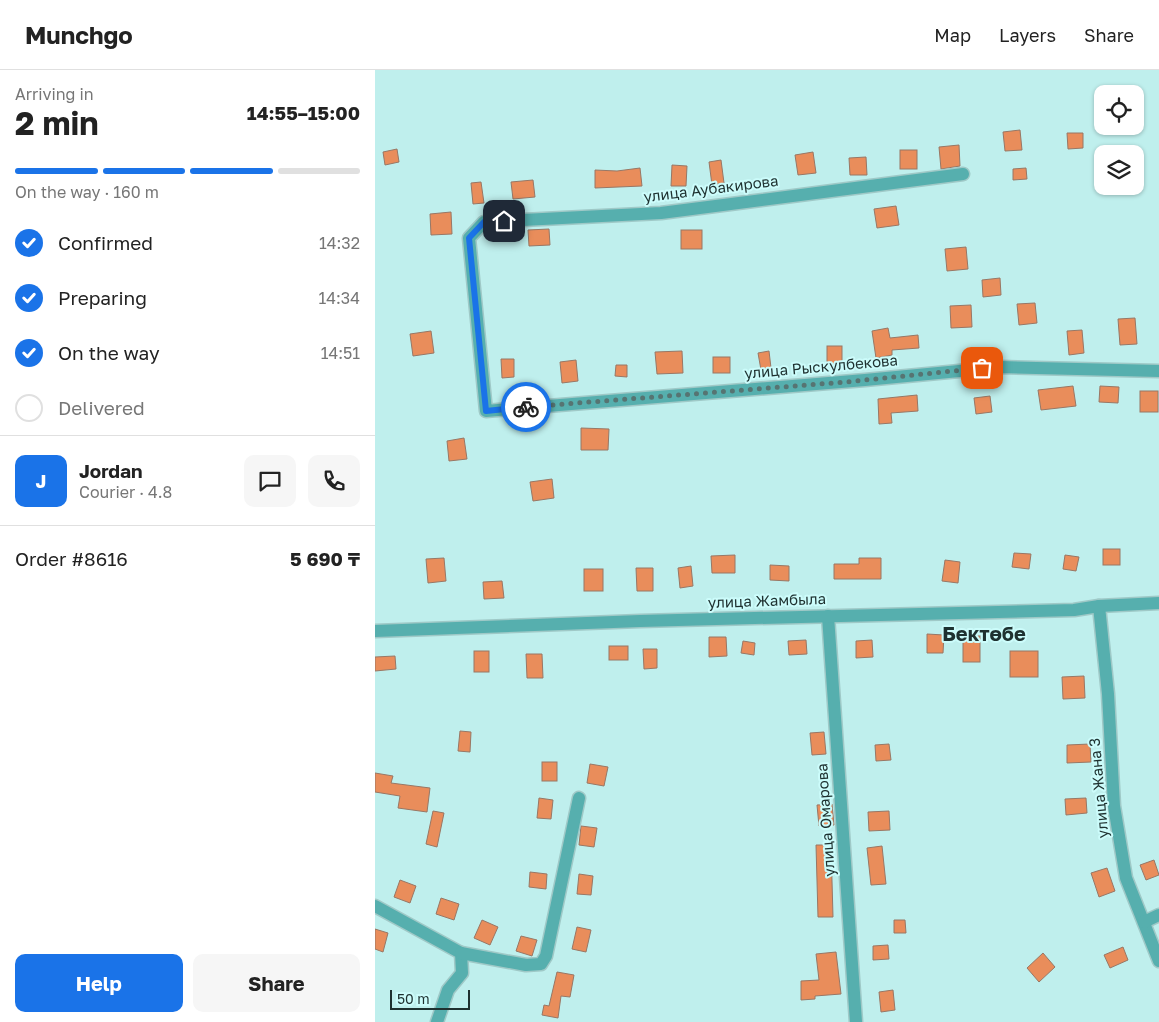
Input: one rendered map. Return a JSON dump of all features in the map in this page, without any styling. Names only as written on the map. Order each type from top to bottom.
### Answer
[{"type":"street","name":"улица Аубакирова","points":[[486,411],[469,238],[484,222],[661,213],[963,174]]},
{"type":"street","name":"улица Рыскулбекова","points":[[486,411],[855,381],[1001,366],[1159,371]]},
{"type":"street","name":"улица Жамбыла","points":[[375,631],[1074,610],[1099,606],[1159,603]]},
{"type":"street","name":"улица Жана 3","points":[[1099,606],[1108,694],[1114,806],[1126,878],[1159,961]]},
{"type":"street","name":"улица Омарова","points":[[828,616],[856,1022]]},
{"type":"street","points":[[375,906],[461,953],[525,965],[541,964],[546,956],[579,798]]},
{"type":"street","points":[[1144,922],[1159,915]]},
{"type":"street","points":[[437,1022],[448,990],[462,973],[461,953]]},
{"type":"building","points":[[1020,130],[1022,150],[1005,151],[1003,132]]},
{"type":"building","points":[[1067,133],[1083,133],[1083,148],[1068,149]]},
{"type":"building","points":[[959,145],[960,166],[941,169],[939,147]]},
{"type":"building","points":[[397,149],[399,162],[385,165],[383,152]]},
{"type":"building","points":[[900,150],[917,150],[917,169],[900,169]]},
{"type":"building","points":[[813,152],[816,173],[798,175],[795,155]]},
{"type":"building","points":[[866,157],[867,175],[850,175],[849,158]]},
{"type":"building","points":[[721,160],[724,183],[712,185],[709,162]]},
{"type":"building","points":[[672,165],[687,166],[686,186],[671,186]]},
{"type":"building","points":[[640,168],[642,186],[595,188],[595,170],[617,171]]},
{"type":"building","points":[[1026,168],[1027,179],[1013,180],[1013,169]]},
{"type":"building","points":[[533,180],[535,197],[513,199],[511,182]]},
{"type":"building","points":[[481,182],[484,203],[473,204],[471,183]]},
{"type":"building","points":[[896,206],[899,225],[877,228],[874,209]]},
{"type":"building","points":[[451,212],[452,234],[431,235],[430,214]]},
{"type":"building","points":[[549,229],[550,245],[529,246],[528,230]]},
{"type":"building","points":[[681,230],[702,230],[702,249],[681,249]]},
{"type":"building","points":[[966,247],[968,269],[947,271],[945,249]]},
{"type":"building","points":[[1000,278],[1001,295],[983,297],[982,280]]},
{"type":"building","points":[[1035,303],[1037,323],[1019,325],[1017,304]]},
{"type":"building","points":[[971,305],[972,327],[951,328],[950,306]]},
{"type":"building","points":[[1135,318],[1137,344],[1120,345],[1118,319]]},
{"type":"building","points":[[888,328],[890,338],[918,335],[919,348],[892,350],[892,355],[876,358],[872,331]]},
{"type":"building","points":[[1082,330],[1084,353],[1069,355],[1067,331]]},
{"type":"building","points":[[431,331],[434,353],[413,356],[410,334]]},
{"type":"building","points":[[827,346],[842,346],[842,365],[827,365]]},
{"type":"building","points":[[682,351],[683,373],[657,374],[655,352]]},
{"type":"building","points":[[769,351],[771,368],[761,370],[758,353]]},
{"type":"building","points":[[713,357],[730,357],[730,373],[713,373]]},
{"type":"building","points":[[501,359],[514,359],[514,377],[502,378]]},
{"type":"building","points":[[576,360],[578,381],[562,383],[560,362]]},
{"type":"building","points":[[616,365],[627,365],[627,377],[615,376]]},
{"type":"building","points":[[1073,386],[1076,406],[1041,410],[1038,390]]},
{"type":"building","points":[[1100,386],[1119,387],[1118,403],[1099,402]]},
{"type":"building","points":[[1140,391],[1158,391],[1158,412],[1140,412]]},
{"type":"building","points":[[917,395],[918,411],[891,413],[892,423],[879,424],[878,399]]},
{"type":"building","points":[[990,396],[992,412],[976,414],[974,398]]},
{"type":"building","points":[[581,428],[609,429],[608,450],[581,450]]},
{"type":"building","points":[[464,438],[467,459],[449,461],[447,441]]},
{"type":"building","points":[[552,479],[554,498],[533,501],[530,482]]},
{"type":"building","points":[[1103,549],[1120,549],[1120,565],[1103,565]]},
{"type":"building","points":[[1014,553],[1031,554],[1029,569],[1012,567]]},
{"type":"building","points":[[735,555],[735,573],[712,573],[711,556]]},
{"type":"building","points":[[1065,555],[1079,557],[1076,571],[1063,569]]},
{"type":"building","points":[[444,558],[446,581],[428,583],[426,559]]},
{"type":"building","points":[[859,558],[881,558],[881,579],[834,579],[834,564],[859,564]]},
{"type":"building","points":[[945,560],[960,562],[958,583],[942,581]]},
{"type":"building","points":[[770,565],[789,566],[789,581],[770,580]]},
{"type":"building","points":[[691,566],[693,586],[680,588],[678,568]]},
{"type":"building","points":[[636,568],[653,568],[653,591],[637,591]]},
{"type":"building","points":[[584,569],[603,569],[603,591],[584,591]]},
{"type":"building","points":[[502,581],[504,598],[484,599],[483,582]]},
{"type":"building","points":[[927,634],[944,635],[943,653],[927,653]]},
{"type":"building","points":[[963,636],[980,636],[980,662],[963,662]]},
{"type":"building","points":[[709,637],[726,637],[727,656],[709,657]]},
{"type":"building","points":[[806,640],[807,654],[789,655],[788,641]]},
{"type":"building","points":[[872,640],[873,657],[856,658],[856,641]]},
{"type":"building","points":[[743,641],[755,643],[754,655],[741,653]]},
{"type":"building","points":[[609,646],[628,646],[628,660],[609,660]]},
{"type":"building","points":[[643,649],[657,649],[657,668],[644,669]]},
{"type":"building","points":[[474,651],[489,651],[489,672],[474,672]]},
{"type":"building","points":[[1010,651],[1038,651],[1038,677],[1010,677]]},
{"type":"building","points":[[526,654],[542,654],[543,678],[527,678]]},
{"type":"building","points":[[395,656],[396,669],[375,671],[375,657]]},
{"type":"building","points":[[1084,676],[1085,698],[1063,699],[1062,677]]},
{"type":"building","points":[[460,731],[471,732],[470,752],[458,751]]},
{"type":"building","points":[[824,732],[826,754],[812,755],[810,733]]},
{"type":"building","points":[[889,744],[891,760],[876,761],[875,745]]},
{"type":"building","points":[[1090,744],[1091,762],[1067,763],[1067,745]]},
{"type":"building","points":[[542,762],[557,762],[557,781],[542,781]]},
{"type":"building","points":[[590,764],[608,767],[604,786],[587,783]]},
{"type":"building","points":[[375,773],[393,776],[391,783],[430,788],[427,812],[398,808],[400,796],[375,792]]},
{"type":"building","points":[[539,798],[553,800],[551,819],[537,818]]},
{"type":"building","points":[[1086,798],[1087,813],[1066,815],[1065,799]]},
{"type":"building","points":[[832,804],[834,825],[819,826],[817,805]]},
{"type":"building","points":[[433,811],[444,813],[437,847],[426,844]]},
{"type":"building","points":[[889,811],[890,830],[869,831],[868,812]]},
{"type":"building","points":[[581,826],[597,828],[594,847],[579,845]]},
{"type":"building","points":[[816,845],[831,845],[833,917],[818,917]]},
{"type":"building","points":[[882,846],[886,884],[871,885],[867,848]]},
{"type":"building","points":[[1154,860],[1159,875],[1146,880],[1140,865]]},
{"type":"building","points":[[1107,868],[1115,891],[1099,897],[1091,873]]},
{"type":"building","points":[[530,872],[547,874],[546,889],[529,887]]},
{"type":"building","points":[[579,874],[593,876],[591,895],[577,894]]},
{"type":"building","points":[[400,880],[416,886],[410,903],[394,897]]},
{"type":"building","points":[[441,898],[459,904],[454,920],[436,914]]},
{"type":"building","points":[[482,920],[498,927],[490,945],[474,938]]},
{"type":"building","points":[[894,920],[905,920],[906,933],[894,933]]},
{"type":"building","points":[[577,927],[591,930],[586,952],[572,949]]},
{"type":"building","points":[[375,929],[388,933],[383,952],[375,949]]},
{"type":"building","points":[[521,936],[537,940],[532,956],[516,951]]},
{"type":"building","points":[[888,945],[889,959],[873,960],[873,946]]},
{"type":"building","points":[[1123,947],[1128,960],[1110,968],[1104,955]]},
{"type":"building","points":[[836,952],[841,994],[815,996],[815,999],[801,1000],[801,981],[819,980],[816,954]]},
{"type":"building","points":[[1043,953],[1055,967],[1039,982],[1027,968]]},
{"type":"building","points":[[557,972],[574,975],[570,997],[561,996],[558,1018],[542,1015],[544,1005],[549,1006]]},
{"type":"building","points":[[893,990],[895,1010],[881,1012],[879,992]]},
{"type":"way so far","points":[[526,407],[846,382],[982,368]]},
{"type":"district","name":"Бектөбе","points":[[984,634]]},
{"type":"route","points":[[504,221],[484,222],[469,238],[486,411],[526,407]]}]
